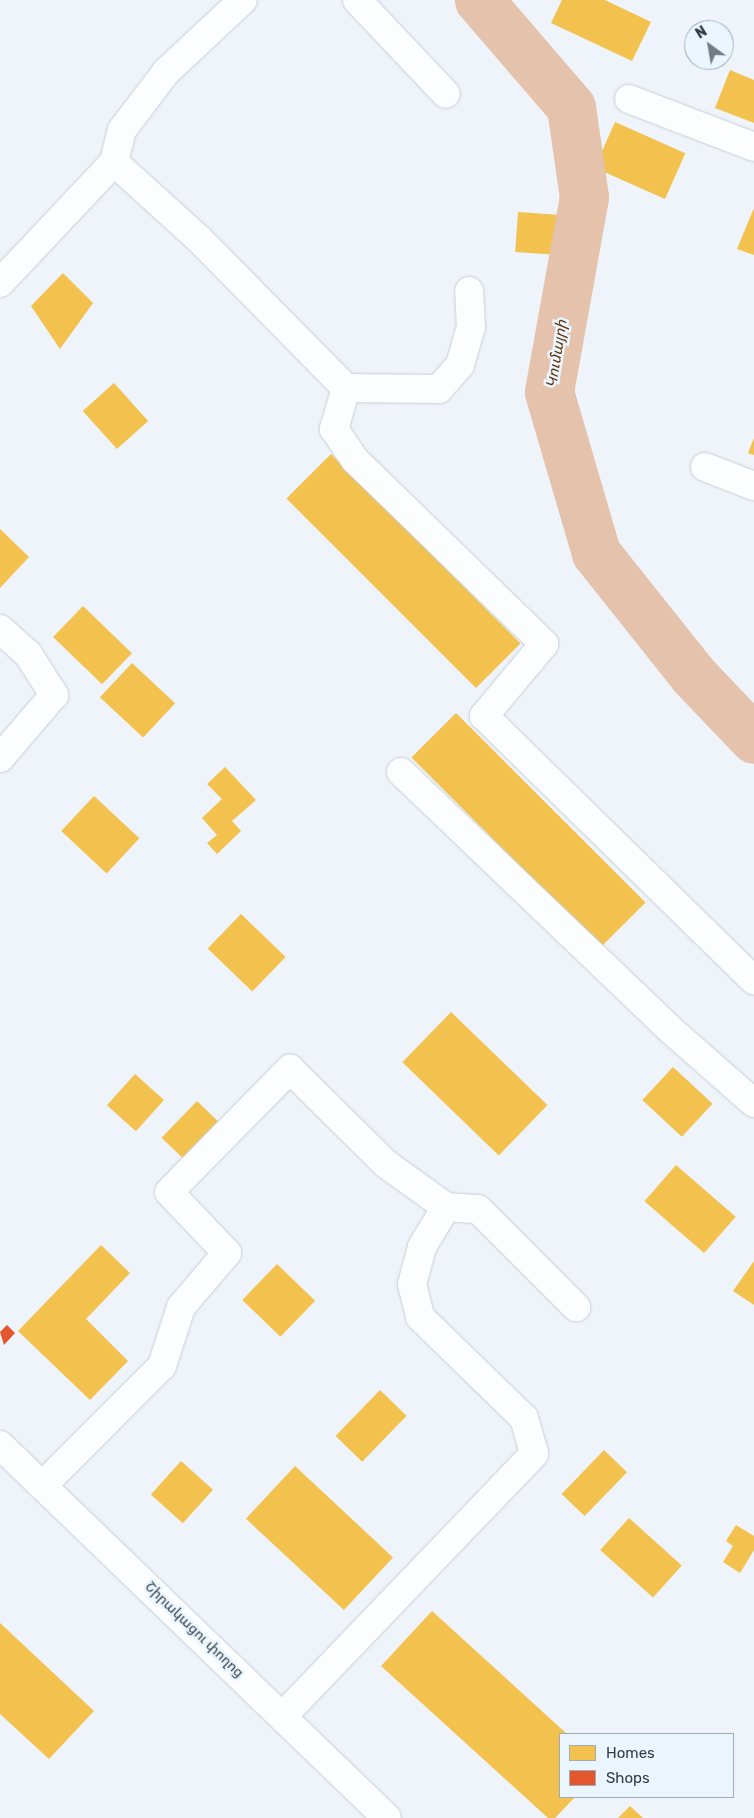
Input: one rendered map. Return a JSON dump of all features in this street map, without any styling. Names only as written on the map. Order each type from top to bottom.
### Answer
[{"type":"street","points":[[0,282],[114,162],[122,130],[166,72],[243,0]]},
{"type":"street","points":[[357,0],[446,94]]},
{"type":"street","points":[[630,99],[754,147]]},
{"type":"street","points":[[114,162],[199,240],[346,388],[439,389],[460,365],[471,327],[469,292]]},
{"type":"street","points":[[346,388],[334,429],[355,460],[544,644],[484,716],[754,980]]},
{"type":"street","points":[[705,467],[754,486]]},
{"type":"street","points":[[0,629],[28,654],[54,695],[0,758]]},
{"type":"street","points":[[402,772],[672,1031],[754,1103]]},
{"type":"street","points":[[42,1484],[162,1366],[181,1307],[226,1253],[169,1192],[290,1069],[386,1164],[446,1207],[478,1209],[576,1307]]},
{"type":"street","points":[[283,1716],[534,1454],[524,1418],[420,1317],[412,1284],[422,1247],[446,1207]]},
{"type":"street","name":"Շիրակացու փողոց","points":[[0,1445],[283,1716],[386,1818]]},
{"type":"building: Homes","points":[[562,0],[605,0],[651,22],[632,61],[551,23]]},
{"type":"building: Homes","points":[[730,70],[754,80],[754,123],[715,108]]},
{"type":"building: Homes","points":[[615,122],[685,153],[665,199],[595,168]]},
{"type":"building: Homes","points":[[754,208],[754,255],[737,249]]},
{"type":"building: Homes","points":[[518,212],[570,216],[567,256],[515,252]]},
{"type":"building: Homes","points":[[63,273],[93,303],[60,349],[31,306]]},
{"type":"building: Homes","points":[[114,383],[148,421],[117,449],[83,411]]},
{"type":"building: Homes","points":[[754,438],[754,455],[748,453]]},
{"type":"building: Homes","points":[[331,454],[521,644],[476,688],[286,499]]},
{"type":"building: Homes","points":[[0,529],[29,557],[0,588]]},
{"type":"building: Homes","points":[[83,606],[132,653],[102,684],[53,637]]},
{"type":"building: Homes","points":[[132,663],[175,703],[143,738],[100,697]]},
{"type":"building: Homes","points":[[456,713],[646,903],[601,947],[411,758]]},
{"type":"building: Homes","points":[[225,767],[256,800],[232,821],[241,831],[217,854],[207,843],[217,835],[202,818],[222,799],[207,784]]},
{"type":"building: Homes","points":[[94,796],[139,838],[107,873],[61,831]]},
{"type":"building: Homes","points":[[241,914],[286,957],[252,992],[208,949]]},
{"type":"building: Homes","points":[[451,1012],[547,1105],[499,1155],[402,1062]]},
{"type":"building: Homes","points":[[673,1067],[712,1104],[682,1137],[642,1100]]},
{"type":"building: Homes","points":[[135,1074],[164,1100],[136,1131],[107,1105]]},
{"type":"building: Homes","points":[[197,1101],[218,1121],[182,1158],[162,1138]]},
{"type":"building: Homes","points":[[676,1165],[736,1217],[704,1253],[645,1201]]},
{"type":"building: Homes","points":[[101,1245],[130,1273],[86,1319],[128,1361],[90,1400],[18,1331]]},
{"type":"building: Homes","points":[[754,1261],[754,1305],[733,1291]]},
{"type":"building: Homes","points":[[277,1264],[315,1301],[280,1337],[242,1300]]},
{"type":"building: Homes","points":[[380,1390],[407,1416],[362,1462],[336,1436]]},
{"type":"building: Homes","points":[[604,1450],[627,1472],[585,1516],[562,1494]]},
{"type":"building: Homes","points":[[181,1461],[213,1490],[183,1523],[151,1494]]},
{"type":"building: Homes","points":[[295,1466],[393,1557],[344,1610],[246,1519]]},
{"type":"building: Homes","points":[[629,1518],[682,1566],[653,1597],[600,1550]]},
{"type":"building: Homes","points":[[736,1525],[754,1536],[754,1550],[740,1573],[723,1562],[733,1546],[726,1541]]},
{"type":"building: Homes","points":[[432,1611],[566,1733],[559,1733],[559,1798],[574,1798],[555,1818],[548,1818],[381,1666]]},
{"type":"building: Homes","points":[[0,1623],[94,1711],[49,1759],[0,1714]]},
{"type":"building: Homes","points":[[630,1806],[643,1818],[618,1818]]},
{"type":"building: Shops","points":[[7,1325],[15,1333],[4,1345],[0,1332]]},
{"type":"waterway","name":"Կումայրի","points":[[479,0],[571,107],[584,197],[549,392],[596,553],[693,675],[754,739]]}]
